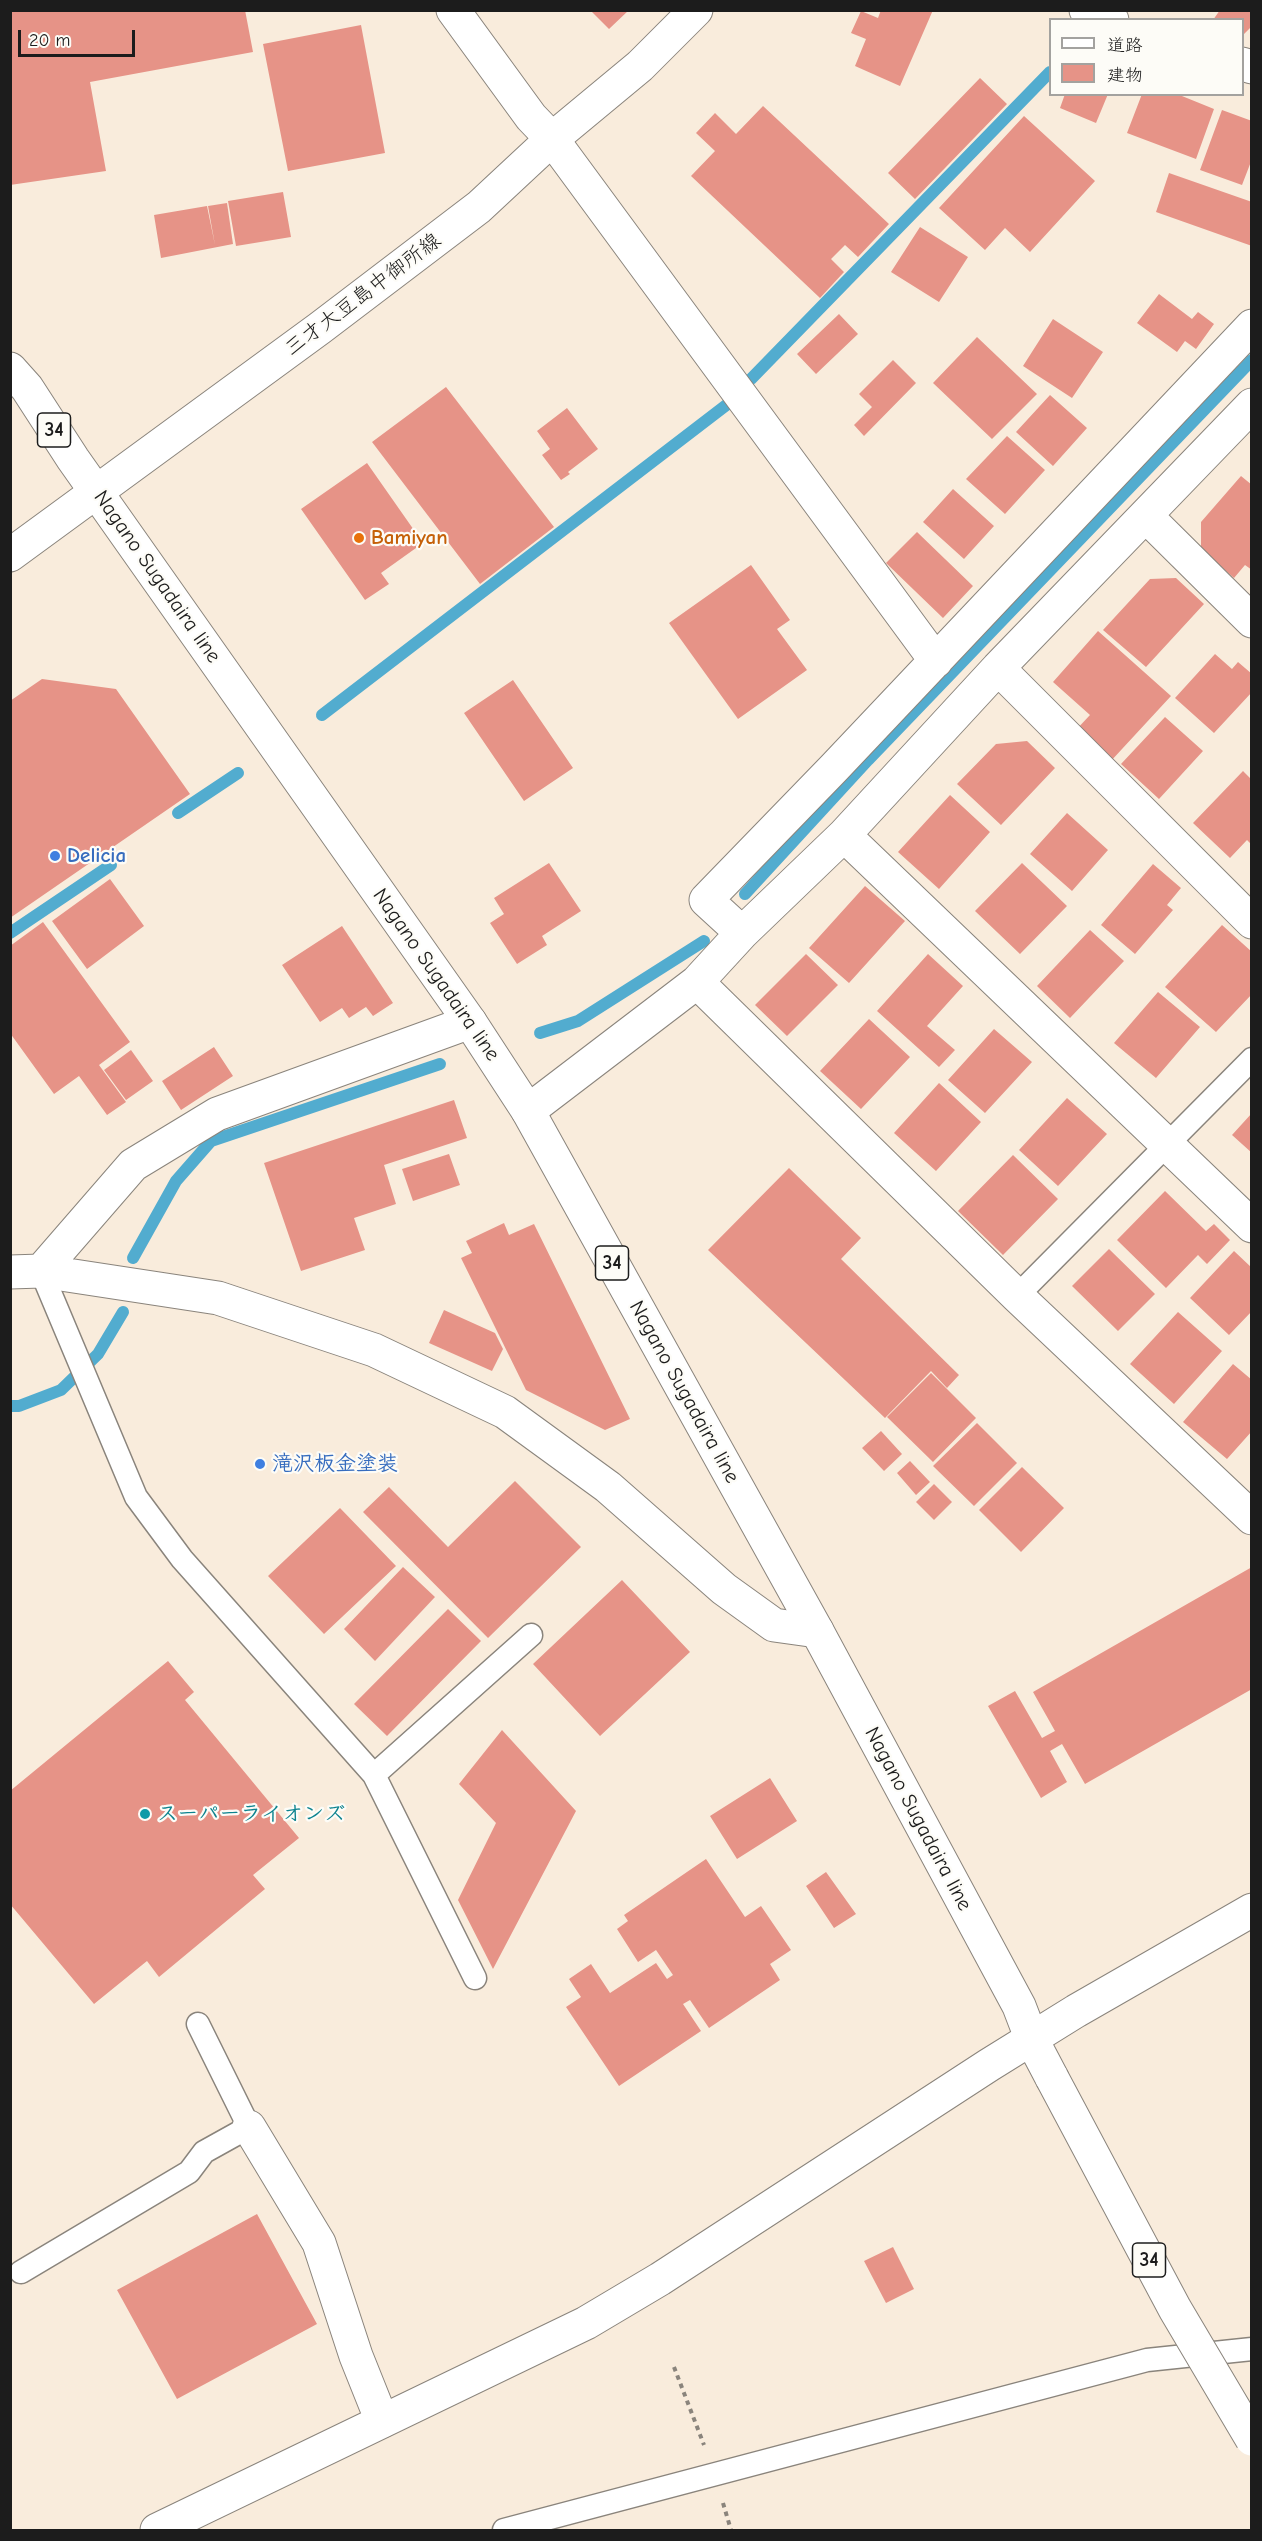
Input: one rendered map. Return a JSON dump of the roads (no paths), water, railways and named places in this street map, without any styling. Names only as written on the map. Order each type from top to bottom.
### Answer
[{"type":"street","points":[[453,10],[531,117],[552,139],[936,661]]},
{"type":"street","name":"三才大豆島中御所線","points":[[10,555],[97,493],[479,207],[552,139],[640,66],[696,10]]},
{"type":"street","points":[[1086,10],[1107,18]]},
{"type":"street","points":[[742,933],[706,900],[936,661],[1251,326]]},
{"type":"street","name":"Nagano Sugadaira line","points":[[10,369],[27,388],[97,493],[470,1022],[528,1111],[817,1631],[1018,2006],[1032,2040],[1175,2309],[1251,2439]]},
{"type":"street","points":[[528,1111],[697,982],[742,933],[844,835],[998,668],[1251,405]]},
{"type":"street","points":[[1146,516],[1251,621]]},
{"type":"street","points":[[998,668],[1251,922]]},
{"type":"street","points":[[844,835],[1251,1226]]},
{"type":"street","points":[[697,982],[1017,1296],[1251,1518]]},
{"type":"street","points":[[19,1270],[133,1166],[217,1114],[470,1022]]},
{"type":"street","points":[[19,1270],[218,1298],[374,1350],[505,1412],[608,1487],[724,1588],[774,1625],[817,1631]]},
{"type":"street","points":[[157,2530],[586,2323],[660,2279],[989,2064],[1251,1910]]},
{"type":"street","points":[[249,2127],[319,2243],[356,2356],[382,2421]]},
{"type":"lane","points":[[1017,1296],[1251,1059]]},
{"type":"lane","points":[[19,1270],[72,1345],[136,1497],[182,1559],[374,1775],[475,1978]]},
{"type":"lane","points":[[374,1775],[531,1635]]},
{"type":"lane","points":[[21,2272],[189,2172],[204,2152],[249,2127],[198,2024]]},
{"type":"lane","points":[[504,2530],[1147,2360],[1251,2349]]},
{"type":"waterway","points":[[751,379],[1049,73]]},
{"type":"waterway","points":[[745,894],[868,760],[1252,360]]},
{"type":"waterway","points":[[322,715],[729,403]]},
{"type":"waterway","points":[[178,813],[238,773]]},
{"type":"waterway","points":[[10,933],[111,865]]},
{"type":"waterway","points":[[540,1033],[578,1021],[704,941]]},
{"type":"waterway","points":[[133,1258],[176,1181],[211,1141],[440,1064]]},
{"type":"waterway","points":[[10,1406],[19,1406],[61,1390],[98,1354],[123,1312]]},
{"type":"place","name":"Bamiyan","points":[[359,538]]},
{"type":"place","name":"Delicia","points":[[55,856]]},
{"type":"place","name":"滝沢板金塗装","points":[[260,1464]]},
{"type":"place","name":"スーパーライオンズ","points":[[145,1814]]}]
